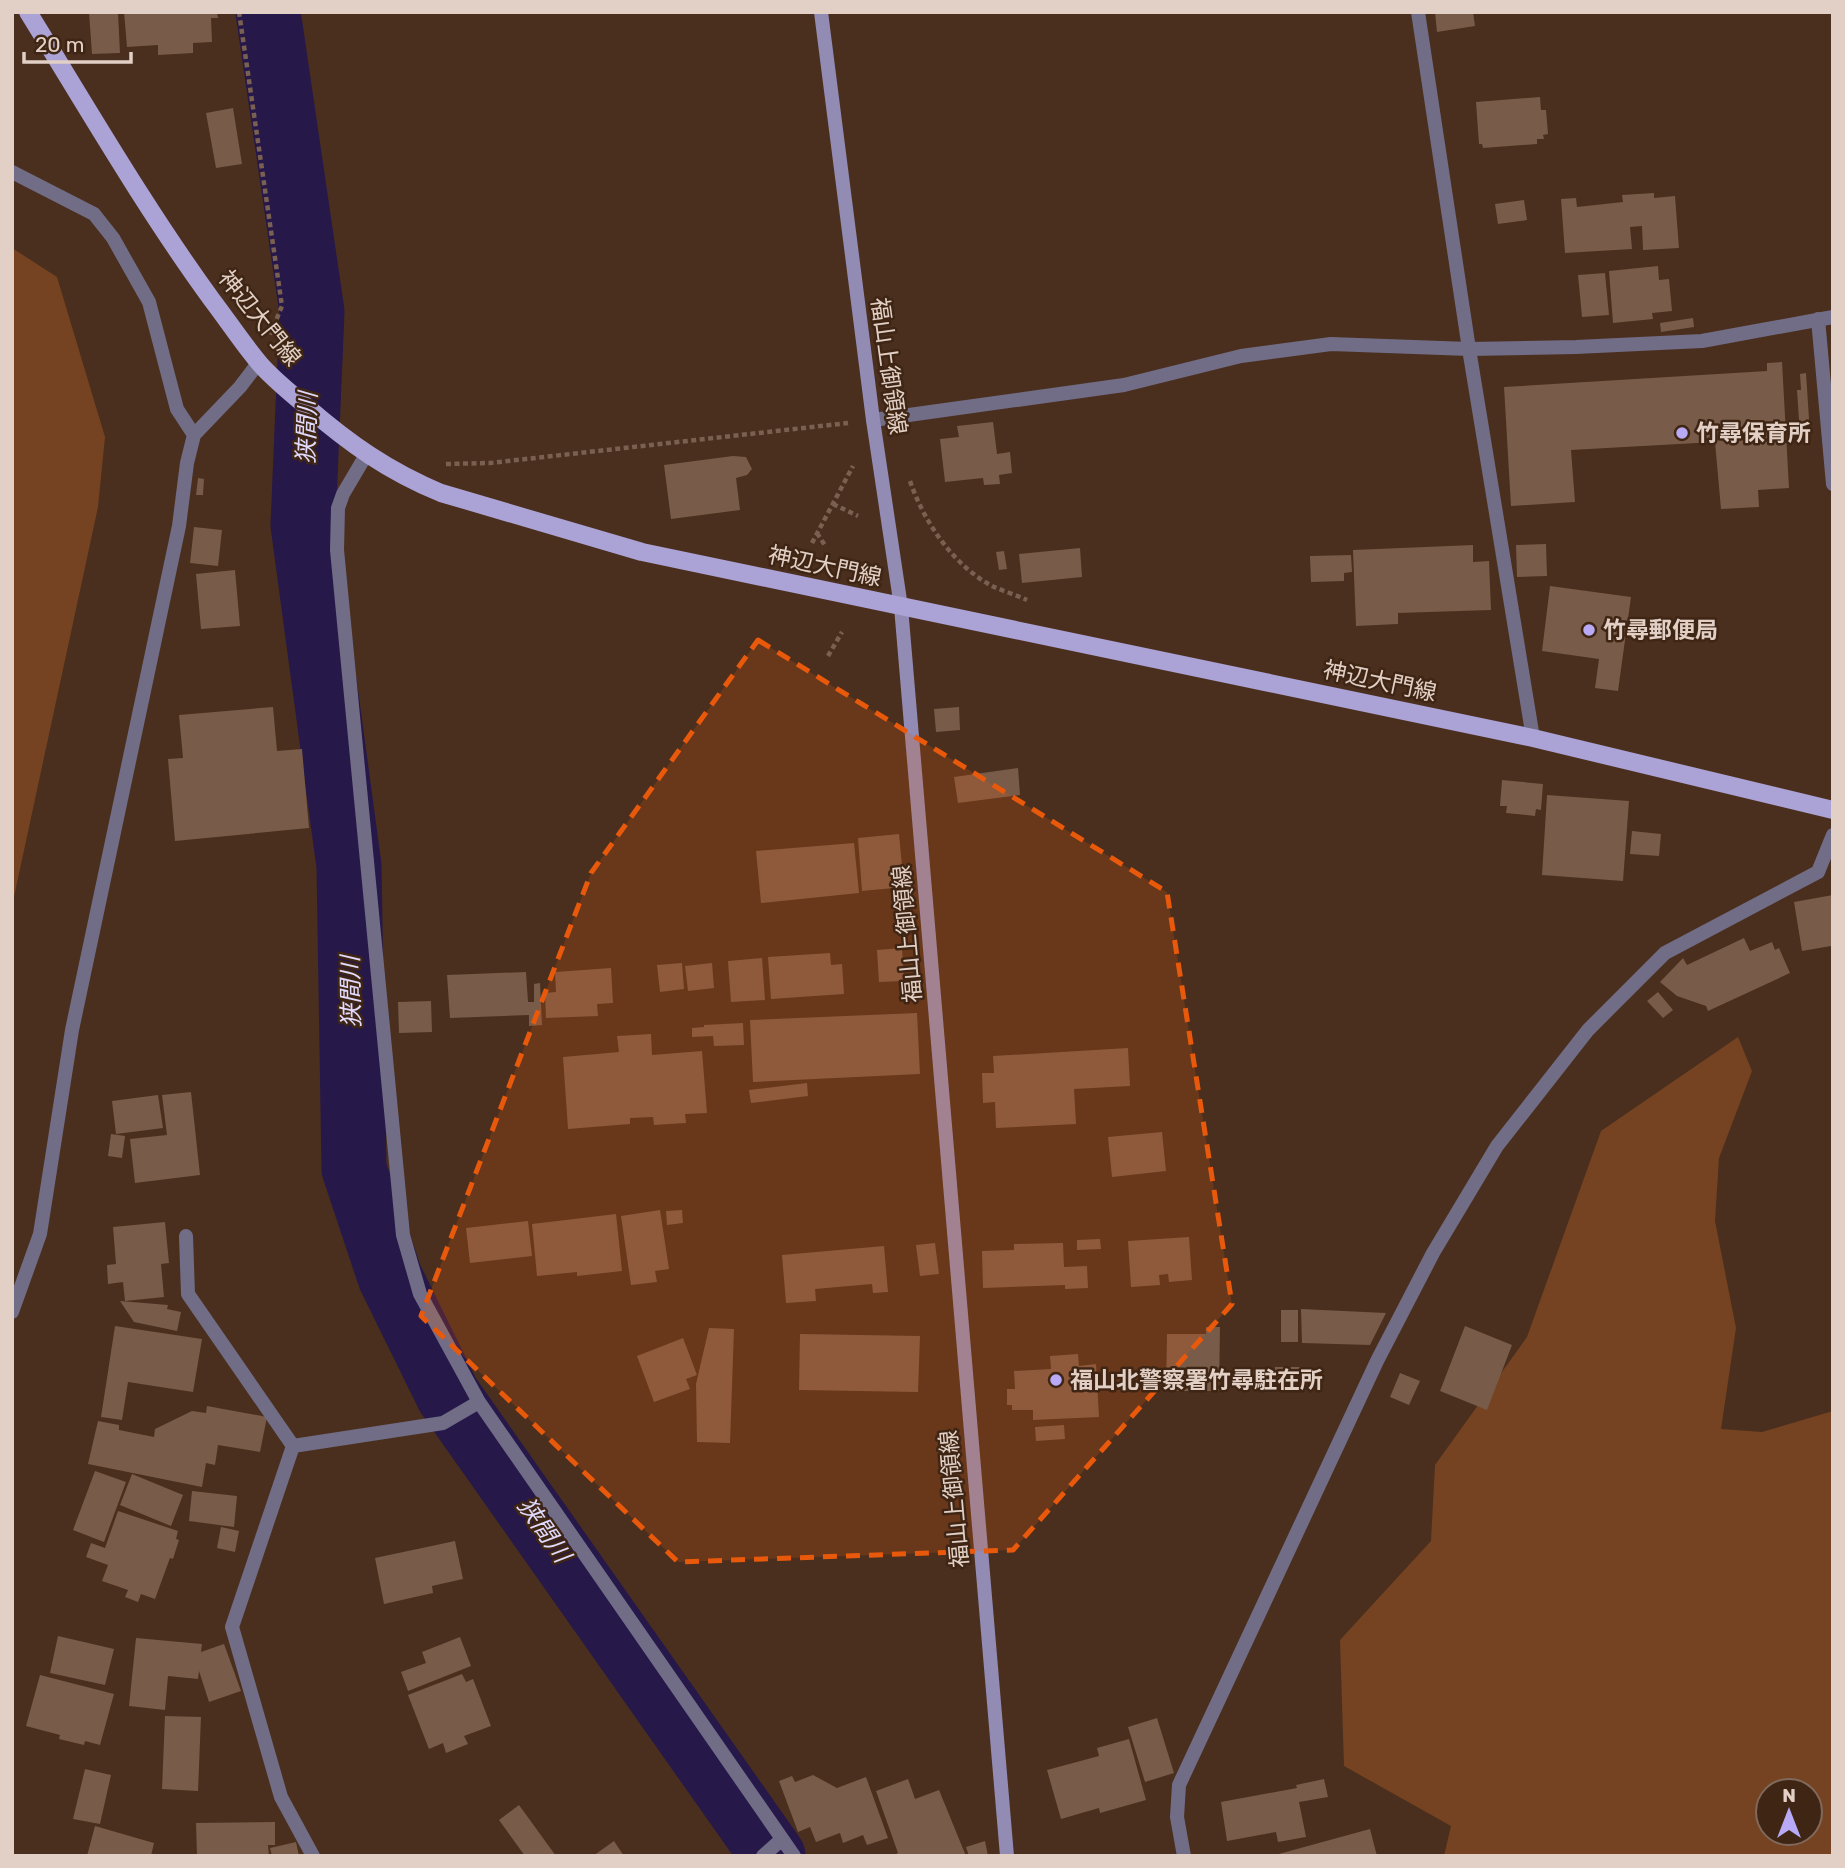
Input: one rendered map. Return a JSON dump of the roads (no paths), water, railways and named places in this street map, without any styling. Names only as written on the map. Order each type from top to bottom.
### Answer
[{"type":"main road","name":"神辺大門線","points":[[28,12],[148,207],[193,274],[259,362],[278,383],[342,437],[366,455],[409,480],[440,493],[642,552],[1533,738],[1833,810]]},
{"type":"main road","name":"福山上御領線","points":[[821,12],[873,420],[901,607],[1007,1856]]},
{"type":"street","points":[[1418,12],[1469,349],[1533,738]]},
{"type":"street","points":[[12,172],[94,214],[113,238],[149,302],[177,409],[194,435]]},
{"type":"street","points":[[873,420],[1124,386],[1241,356],[1331,344],[1469,349],[1702,341],[1825,318],[1833,484]]},
{"type":"street","points":[[12,1312],[40,1234],[72,1030],[179,526],[187,463],[194,435],[240,387],[259,362]]},
{"type":"street","points":[[366,455],[343,494],[338,508],[337,550],[403,1235],[420,1294],[479,1402],[794,1856]]},
{"type":"street","points":[[1184,1856],[1177,1817],[1179,1785],[1377,1362],[1433,1253],[1497,1146],[1588,1030],[1665,953],[1818,872],[1833,835]]},
{"type":"street","points":[[186,1236],[188,1294],[293,1446]]},
{"type":"street","points":[[293,1446],[443,1423],[479,1402]]},
{"type":"street","points":[[293,1446],[232,1627],[281,1797],[313,1856]]},
{"type":"street","points":[[763,1856],[781,1840]]},
{"type":"waterway","name":"狭間川","points":[[268,12],[312,312],[303,525],[349,866],[354,1169],[390,1277],[448,1395],[773,1856]]},
{"type":"place","name":"竹尋保育所","points":[[1682,433]]},
{"type":"place","name":"竹尋郵便局","points":[[1589,630]]},
{"type":"place","name":"福山北警察署竹尋駐在所","points":[[1056,1380]]}]
